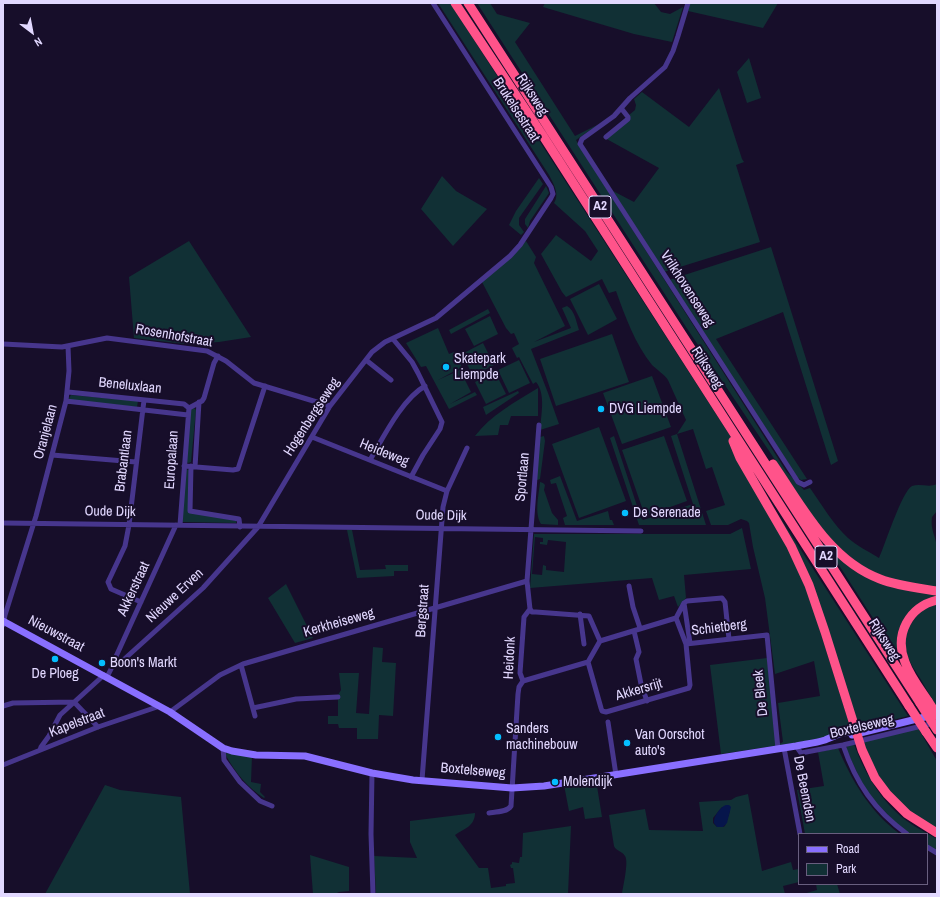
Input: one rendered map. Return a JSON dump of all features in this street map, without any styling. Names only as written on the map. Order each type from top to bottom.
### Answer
[{"type":"highway","name":"Rijksweg","points":[[455,3],[937,748]]},
{"type":"highway","name":"Rijksweg","points":[[468,3],[732,412],[924,702],[937,730]]},
{"type":"highway","name":"A2","points":[[732,412],[760,445],[820,532],[840,554],[858,568],[878,579],[908,587],[937,591]]},
{"type":"highway","name":"A2","points":[[723,418],[740,458],[791,546],[809,586],[826,632],[857,737],[875,778],[887,794],[907,814],[937,833]]},
{"type":"highway","name":"A2","points":[[937,600],[922,606],[910,616],[904,627],[901,640],[902,654],[924,702],[937,714]]},
{"type":"street","name":"Brukelsestraat","points":[[433,3],[551,187],[551,198],[530,231]]},
{"type":"street","name":"Vrilkhovenseweg","points":[[688,3],[673,51],[665,67],[607,121],[582,139],[580,145],[798,482],[804,485],[810,482]]},
{"type":"street","points":[[606,137],[628,119],[621,108]]},
{"type":"street","name":"Hogenbergseweg","points":[[258,527],[330,406],[366,360],[379,346],[436,318],[510,256],[530,231]]},
{"type":"street","name":"Rosenhofstraat","points":[[3,344],[68,346],[107,338],[206,351],[218,356],[254,383],[330,406]]},
{"type":"street","points":[[392,339],[412,362],[442,422],[440,429],[411,477]]},
{"type":"street","name":"Oranjelaan","points":[[3,622],[34,523],[66,401],[70,371],[68,346]]},
{"type":"street","name":"Europalaan","points":[[218,356],[214,363],[204,398],[199,402],[190,511],[240,519],[240,527]]},
{"type":"street","points":[[366,360],[391,380]]},
{"type":"street","points":[[184,466],[234,470],[239,467],[265,386]]},
{"type":"street","points":[[370,460],[406,403],[417,390],[425,386]]},
{"type":"street","name":"Beneluxlaan","points":[[68,392],[184,404],[189,408]]},
{"type":"street","name":"Brabantlaan","points":[[141,602],[111,589],[108,582],[125,546],[129,525],[144,400]]},
{"type":"street","name":"Beneluxlaan","points":[[66,401],[188,414]]},
{"type":"street","points":[[189,408],[199,402]]},
{"type":"street","name":"Europalaan","points":[[178,525],[189,408]]},
{"type":"street","name":"Sportlaan","points":[[530,530],[539,425]]},
{"type":"street","name":"Heideweg","points":[[312,437],[447,491]]},
{"type":"street","name":"Bergstraat","points":[[422,780],[443,507],[447,491],[467,448]]},
{"type":"street","points":[[52,455],[136,462]]},
{"type":"street","name":"Oude Dijk","points":[[3,523],[641,532]]},
{"type":"street","name":"Akkerstraat","points":[[113,663],[178,525]]},
{"type":"street","name":"Nieuwe Erven","points":[[113,663],[120,663],[203,588],[258,527]]},
{"type":"street","name":"Heidonk","points":[[489,813],[509,809],[511,806],[518,694],[519,687],[523,682],[520,673],[524,617],[530,609],[527,580],[530,530]]},
{"type":"street","name":"Kerkheiseweg","points":[[170,712],[220,675],[241,665],[527,580]]},
{"type":"street","points":[[629,586],[633,607],[640,628]]},
{"type":"street","points":[[676,618],[684,603],[687,601],[722,598],[725,602],[729,639]]},
{"type":"street","points":[[684,603],[688,644]]},
{"type":"street","points":[[523,682],[588,662],[600,641],[591,618],[586,615],[532,612],[530,609]]},
{"type":"street","points":[[580,614],[584,644]]},
{"type":"street","name":"Schietberg","points":[[600,641],[676,618],[688,644],[767,635]]},
{"type":"street","name":"Nieuwstraat","points":[[3,622],[160,706]]},
{"type":"street","points":[[634,630],[639,652],[636,660],[646,701]]},
{"type":"street","name":"De Bleek","points":[[767,635],[781,748]]},
{"type":"street","name":"Akkersrijt","points":[[588,662],[602,711],[606,712],[689,688],[688,644]]},
{"type":"street","points":[[40,750],[60,715],[105,676],[112,669],[113,663]]},
{"type":"street","points":[[241,665],[255,716]]},
{"type":"street","points":[[253,708],[296,699],[338,697]]},
{"type":"street","points":[[3,706],[13,702],[74,702],[98,727]]},
{"type":"street","name":"Boxtelseweg","points":[[160,706],[223,748],[232,751],[256,755],[305,756],[391,777],[512,788],[544,786],[616,775],[826,740],[830,741],[857,737],[937,722]]},
{"type":"street","name":"Kapelstraat","points":[[3,765],[98,727],[160,706]]},
{"type":"street","name":"Boxtelseweg","points":[[796,746],[801,753],[843,745],[857,737],[937,714]]},
{"type":"street","points":[[608,722],[616,775]]},
{"type":"street","points":[[843,745],[850,766],[864,791],[881,812],[906,833]]},
{"type":"street","points":[[223,748],[224,760],[240,782],[260,801],[272,806]]},
{"type":"street","name":"De Beemden","points":[[781,748],[800,833]]},
{"type":"street","points":[[372,773],[371,834],[373,894]]},
{"type":"street","points":[[928,848],[937,852]]},
{"type":"green space","points":[[438,3],[450,3],[729,434],[749,470],[804,580],[849,723],[846,730],[827,737],[721,754],[710,665],[767,658],[777,745],[783,742],[778,703],[820,696],[814,661],[775,674],[765,598],[749,523],[741,519],[728,525],[711,525],[706,511],[725,505],[712,467],[706,469],[693,429],[677,434],[686,420],[668,380],[652,365],[640,348],[616,291],[609,293],[602,279],[566,297],[562,292],[541,254],[556,235],[591,261],[598,251],[585,231],[554,203],[556,200],[556,192],[549,175]]},
{"type":"green space","points":[[477,3],[490,3],[497,14],[530,23],[515,42],[575,136],[599,124],[576,140],[580,147],[786,471],[804,490],[810,488],[837,527],[855,544],[879,558],[903,498],[908,490],[915,485],[931,486],[937,484],[937,511],[932,517],[932,529],[937,548],[937,587],[904,583],[876,573],[850,556],[820,527],[686,327]]},
{"type":"green space","points":[[545,3],[654,3],[661,12],[670,14],[683,7],[672,42],[634,34],[543,7]]},
{"type":"green space","points":[[690,3],[778,3],[763,28],[688,11]]},
{"type":"green space","points":[[749,58],[761,98],[747,103],[737,72]]},
{"type":"green space","points":[[719,88],[744,162],[736,165],[760,242],[664,272],[613,191],[634,202],[659,168],[603,137],[635,110],[636,105],[634,99],[642,92],[689,127]]},
{"type":"green space","points":[[442,176],[456,191],[487,209],[453,246],[421,209]]},
{"type":"green space","points":[[539,178],[543,184],[519,218],[519,225],[524,232],[521,235],[509,225],[516,211]]},
{"type":"green space","points":[[546,186],[549,193],[530,221],[528,228],[525,224],[525,219]]},
{"type":"green space","points":[[189,241],[251,337],[219,342],[185,344],[134,338],[129,277]]},
{"type":"green space","points":[[526,241],[536,257],[534,263],[565,326],[534,342],[571,328],[562,308],[567,306],[574,313],[579,330],[531,349],[559,424],[540,430],[542,405],[541,392],[536,382],[533,384],[519,357],[517,358],[512,348],[519,344],[514,333],[511,334],[506,328],[482,282]]},
{"type":"green space","points":[[771,247],[838,461],[831,465],[783,312],[716,339],[807,479],[801,480],[797,477],[669,280]]},
{"type":"green space","points":[[599,284],[617,319],[588,335],[570,299]]},
{"type":"green space","points":[[488,309],[490,313],[451,334],[449,330]]},
{"type":"green space","points":[[490,316],[498,334],[474,346],[465,329]]},
{"type":"green space","points":[[438,328],[449,354],[454,352],[462,367],[438,380],[460,370],[471,392],[450,404],[475,392],[477,395],[449,409],[426,366],[421,367],[406,343]]},
{"type":"green space","points":[[612,334],[629,382],[556,406],[540,359]]},
{"type":"green space","points":[[483,343],[494,365],[473,376],[462,354]]},
{"type":"green space","points":[[519,360],[530,383],[509,393],[498,370]]},
{"type":"green space","points":[[495,372],[506,394],[486,404],[475,382]]},
{"type":"green space","points":[[652,376],[671,427],[622,444],[603,393]]},
{"type":"green space","points":[[538,388],[538,416],[511,416],[508,425],[500,425],[498,435],[475,436],[481,428],[496,415]]},
{"type":"green space","points":[[518,391],[519,393],[486,415],[483,407]]},
{"type":"green space","points":[[71,395],[138,401],[137,407],[68,400]]},
{"type":"green space","points":[[194,408],[196,410],[191,462],[188,463],[186,462],[190,409]]},
{"type":"green space","points":[[599,427],[626,501],[579,518],[552,444]]},
{"type":"green space","points":[[677,434],[706,525],[639,525],[610,438],[614,436],[641,518],[643,520],[693,504],[671,436]]},
{"type":"green space","points":[[544,436],[545,441],[540,479],[535,481],[540,437]]},
{"type":"green space","points":[[664,436],[687,501],[645,516],[622,450]]},
{"type":"green space","points":[[185,469],[189,470],[189,511],[236,521],[236,523],[182,522]]},
{"type":"green space","points":[[560,476],[577,521],[608,511],[610,520],[612,520],[614,525],[565,525],[563,518],[567,516],[556,483],[551,484],[550,480]]},
{"type":"green space","points":[[540,482],[545,485],[544,490],[552,513],[558,520],[558,525],[541,524],[539,520],[538,503]]},
{"type":"green space","points":[[770,502],[908,716],[864,727],[858,727],[830,642]]},
{"type":"green space","points":[[742,528],[751,569],[684,575],[686,598],[678,607],[674,596],[659,600],[652,578],[530,588],[534,534],[730,534]],"holes":[[[535,537],[543,538],[543,542],[540,542],[540,544],[547,545],[548,540],[566,542],[564,572],[546,570],[546,566],[543,565],[542,575],[532,574]]]},
{"type":"green space","points":[[347,530],[352,530],[360,570],[386,569],[385,565],[408,565],[408,571],[394,571],[394,576],[357,578]]},
{"type":"green space","points":[[826,545],[852,566],[937,593],[937,597],[913,609],[900,655],[898,657]]},
{"type":"green space","points":[[286,584],[313,638],[295,643],[268,598]]},
{"type":"green space","points":[[937,604],[937,707],[912,665],[905,646],[907,632],[915,618],[925,609]]},
{"type":"green space","points":[[373,647],[383,648],[382,662],[396,663],[393,716],[379,715],[378,739],[357,739],[357,728],[339,728],[338,724],[328,724],[328,716],[338,716],[338,695],[341,690],[339,673],[359,673],[356,713],[369,714]]},
{"type":"green space","points":[[918,728],[937,761],[937,830],[909,811],[882,782],[862,742]]},
{"type":"green space","points":[[854,744],[876,789],[889,805],[905,820],[926,833],[908,833],[867,793],[846,749],[848,745]]},
{"type":"green space","points":[[838,748],[849,772],[863,795],[880,816],[899,833],[805,833],[797,790],[824,786],[818,752]]},
{"type":"green space","points":[[225,754],[252,756],[251,782],[261,784],[260,792],[265,797],[264,798],[242,779],[229,761]]},
{"type":"green space","points":[[596,780],[602,817],[585,819],[583,807],[569,811],[564,785]]},
{"type":"green space","points":[[105,785],[120,790],[181,797],[190,894],[45,894]]},
{"type":"green space","points":[[748,794],[762,871],[791,862],[793,870],[798,869],[798,882],[783,886],[785,894],[622,894],[626,859],[624,854],[614,846],[609,815],[645,809],[649,830],[703,831],[699,802],[731,800]],"holes":[[[722,807],[730,811],[725,826],[717,827],[713,823],[713,818]]]},
{"type":"green space","points":[[475,813],[475,817],[471,824],[455,835],[479,868],[488,868],[491,888],[515,883],[513,868],[511,868],[510,865],[512,862],[519,863],[520,857],[522,857],[523,833],[571,826],[568,894],[376,894],[374,856],[417,858],[410,842],[410,821]]},
{"type":"green space","points":[[928,834],[937,839],[937,852],[928,847]]},
{"type":"green space","points":[[310,855],[349,867],[349,891],[335,894],[313,894]]},
{"type":"green space","points":[[816,885],[837,885],[840,894],[803,894],[817,890]]},
{"type":"shaded area","points":[[726,805],[731,807],[727,823],[723,827],[717,827],[714,823],[716,815],[719,810]]},
{"type":"place","name":"Skatepark Liempde","points":[[446,367]]},
{"type":"place","name":"DVG Liempde","points":[[601,409]]},
{"type":"place","name":"De Serenade","points":[[625,513]]},
{"type":"place","name":"De Ploeg","points":[[55,659]]},
{"type":"place","name":"Boon's Markt","points":[[102,663]]},
{"type":"place","name":"Sanders machinebouw","points":[[498,737]]},
{"type":"place","name":"Van Oorschot auto's","points":[[627,743]]},
{"type":"place","name":"Molendijk","points":[[555,782]]}]
